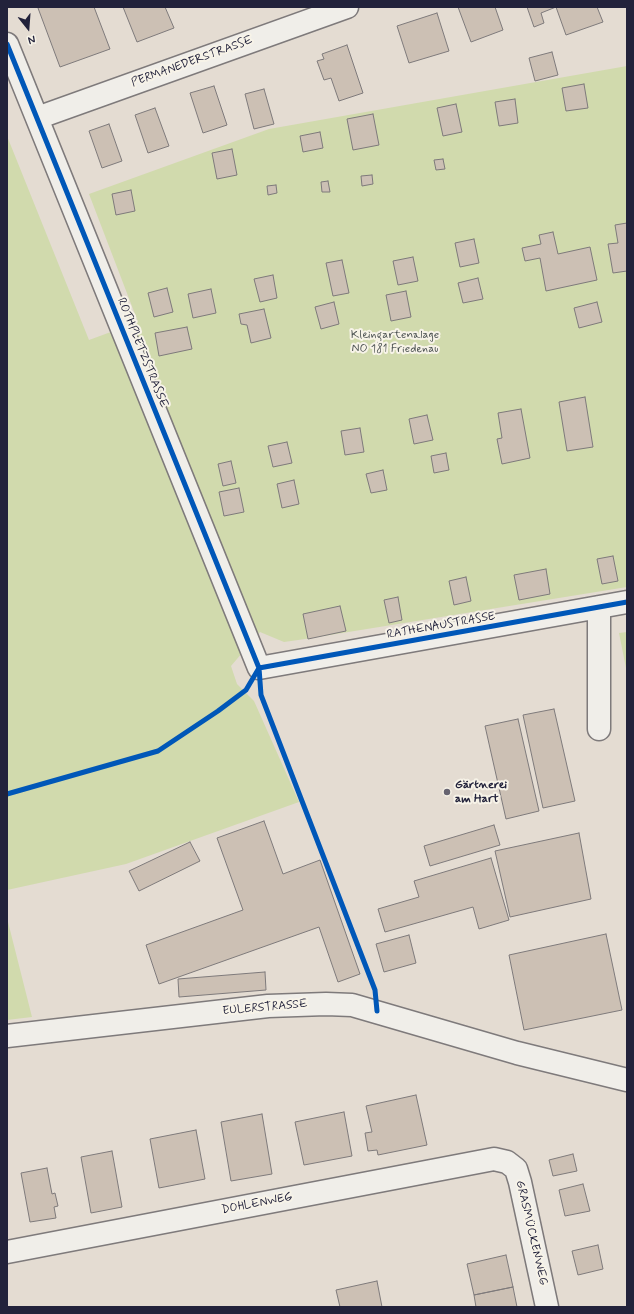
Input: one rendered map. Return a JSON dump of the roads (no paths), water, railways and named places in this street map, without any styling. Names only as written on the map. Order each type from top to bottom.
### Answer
[{"type":"street","name":"PERMANEDERSTRASSE","points":[[37,118],[347,7]]},
{"type":"street","name":"ROTHPLETZSTRASSE","points":[[7,44],[258,668]]},
{"type":"street","name":"RATHENAUSTRASSE","points":[[258,668],[627,602]]},
{"type":"street","points":[[599,607],[599,729]]},
{"type":"street","name":"EULERSTRASSE","points":[[7,1036],[268,1006],[326,1004],[352,1005],[377,1011],[517,1053],[627,1080]]},
{"type":"street","name":"DOHLENWEG","points":[[7,1252],[479,1161],[494,1159],[507,1162]]},
{"type":"street","name":"GRASMÜCKENWEG","points":[[507,1162],[516,1170],[520,1182],[547,1307]]},
{"type":"place","name":"Gärtnerei am Hart","points":[[447,792]]},
{"type":"park label","name":"Kleingartenalage NO 181 Friedenau","points":[[395,342]]}]
